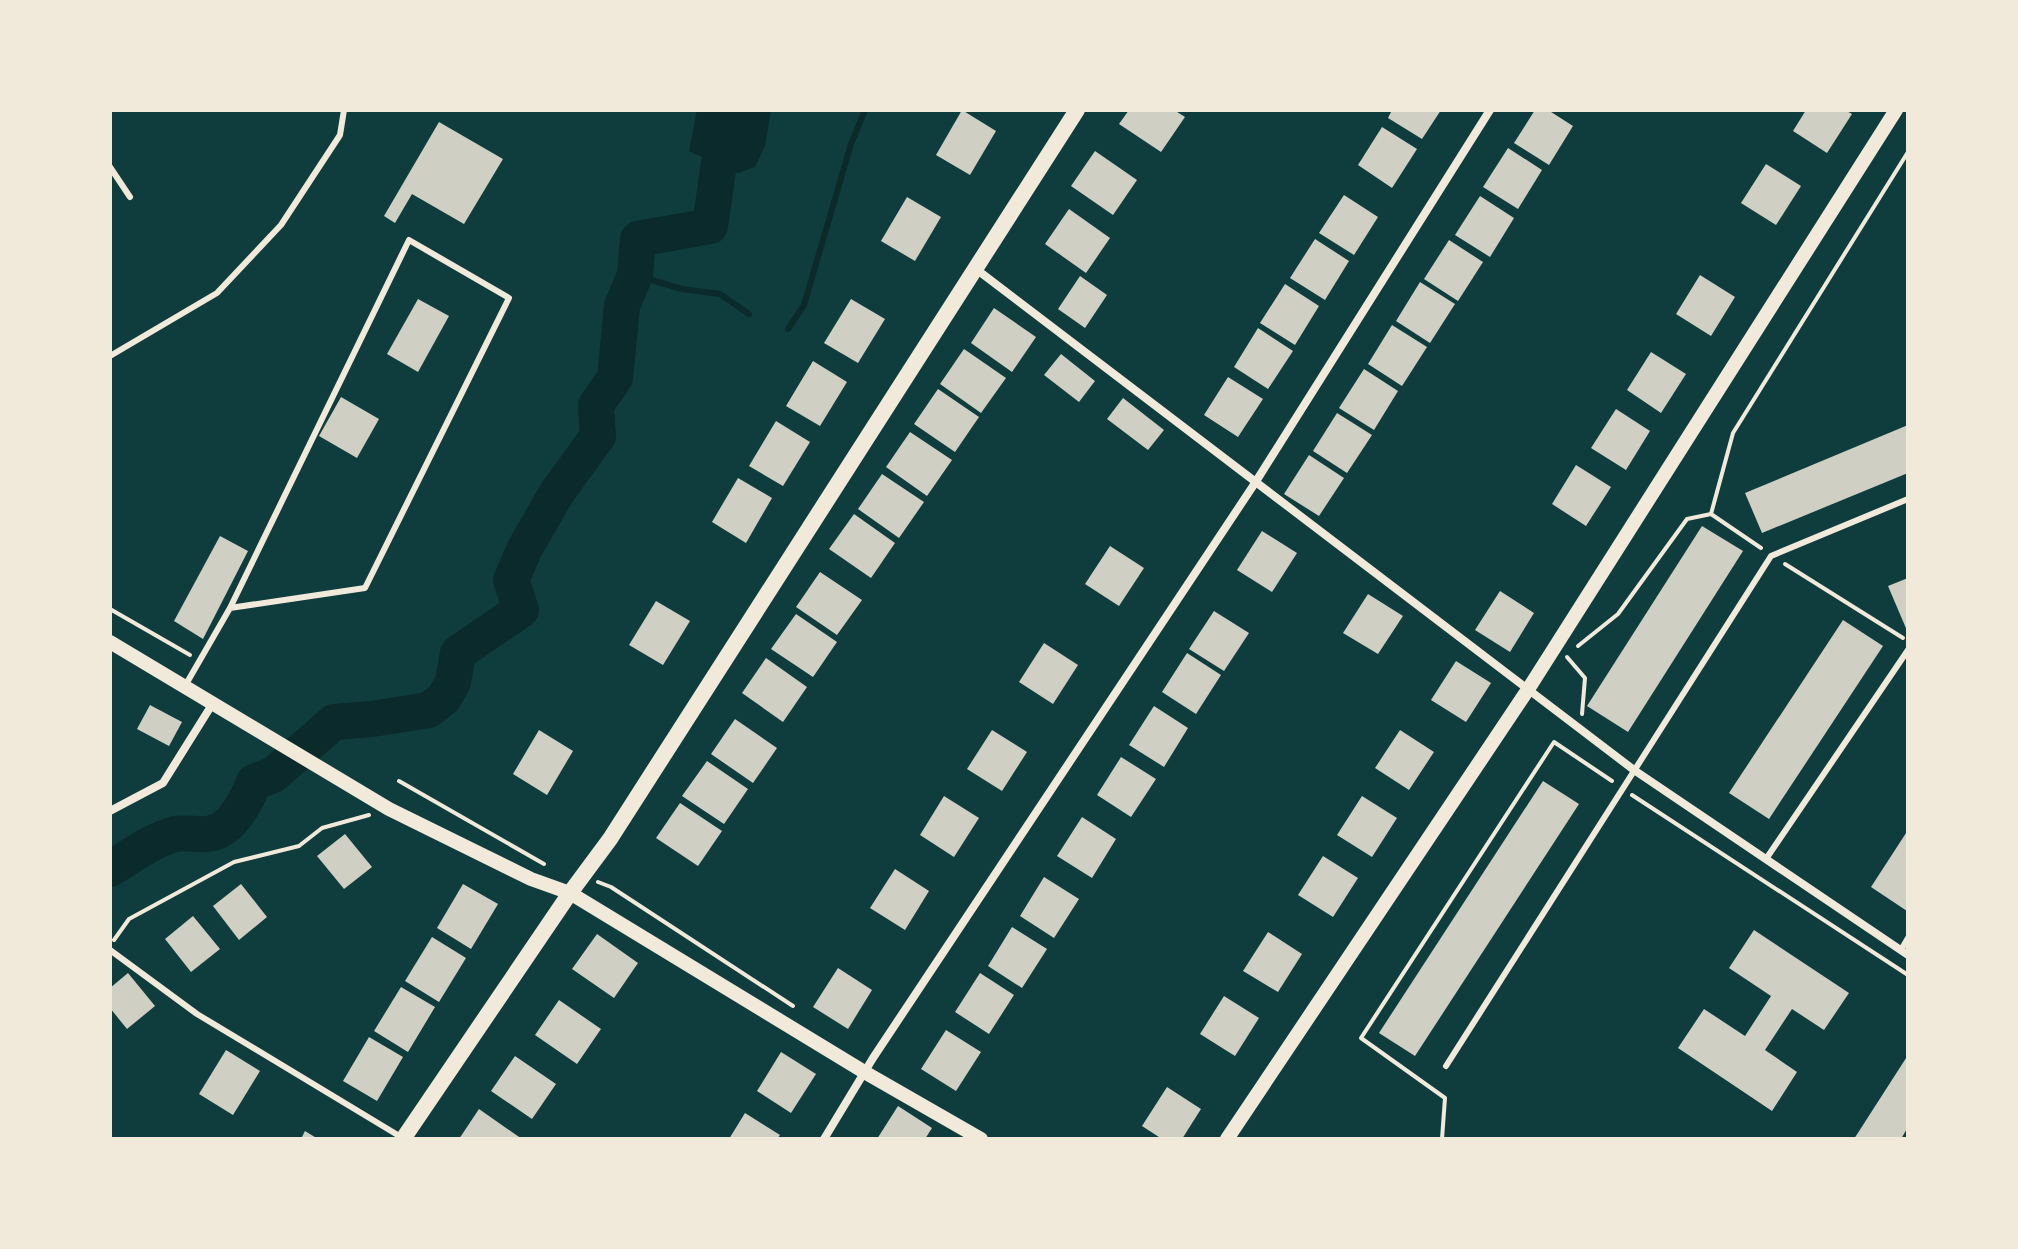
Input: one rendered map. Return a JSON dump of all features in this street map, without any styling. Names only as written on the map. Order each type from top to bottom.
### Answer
[{"type":"main road","points":[[403,1139],[619,826],[1077,110]]},
{"type":"street","points":[[824,1139],[1255,483],[1490,110]]},
{"type":"street","points":[[1227,1139],[1527,691],[1896,110]]},
{"type":"street","points":[[976,269],[1634,770],[1904,953]]},
{"type":"street","points":[[110,642],[389,809],[531,879],[570,893],[866,1073],[981,1139]]},
{"type":"street","points":[[110,811],[163,783],[213,703]]},
{"type":"lane","points":[[110,356],[217,293],[281,225],[340,135],[344,110]]},
{"type":"lane","points":[[110,167],[130,197]]},
{"type":"lane","points":[[185,686],[230,608],[409,240],[509,298],[365,588],[230,608]]},
{"type":"lane","points":[[1446,1066],[1771,556],[1908,499]]},
{"type":"lane","points":[[1766,859],[1908,650]]},
{"type":"lane","points":[[1904,953],[1908,938]]},
{"type":"lane","points":[[110,948],[197,1014],[403,1139]]},
{"type":"path","points":[[1711,514],[1733,433],[1908,152]]},
{"type":"path","points":[[1582,714],[1585,678],[1566,655],[1618,614],[1687,519],[1711,514],[1771,556],[1908,642]]},
{"type":"path","points":[[110,609],[199,661]]},
{"type":"path","points":[[1442,1139],[1445,1098],[1361,1038],[1554,742],[1908,975]]},
{"type":"path","points":[[110,948],[129,919],[234,862],[299,846],[322,828],[389,809]]},
{"type":"water","points":[[697,110],[771,110],[765,146],[755,167],[738,173],[689,151]]},
{"type":"building","points":[[962,110],[996,131],[970,175],[936,155]]},
{"type":"building","points":[[1129,110],[1174,110],[1185,117],[1161,152],[1119,124]]},
{"type":"building","points":[[1392,110],[1441,110],[1422,139],[1388,118]]},
{"type":"building","points":[[1535,110],[1548,110],[1573,126],[1549,165],[1514,143]]},
{"type":"building","points":[[1806,110],[1845,110],[1852,114],[1827,153],[1793,131]]},
{"type":"building","points":[[439,122],[503,159],[464,224],[412,194],[395,223],[384,216]]},
{"type":"building","points":[[1382,127],[1417,149],[1392,188],[1358,165]]},
{"type":"building","points":[[1508,148],[1542,170],[1518,209],[1483,187]]},
{"type":"building","points":[[1095,151],[1137,180],[1113,215],[1071,186]]},
{"type":"building","points":[[1766,164],[1801,186],[1776,225],[1741,203]]},
{"type":"building","points":[[1344,195],[1378,217],[1354,255],[1319,233]]},
{"type":"building","points":[[1480,196],[1514,218],[1490,257],[1455,235]]},
{"type":"building","points":[[907,197],[941,217],[915,261],[881,241]]},
{"type":"building","points":[[1069,209],[1110,238],[1086,273],[1045,244]]},
{"type":"building","points":[[1315,239],[1349,261],[1325,300],[1290,278]]},
{"type":"building","points":[[1449,240],[1483,262],[1458,301],[1424,279]]},
{"type":"building","points":[[1700,275],[1735,297],[1711,336],[1676,314]]},
{"type":"building","points":[[1080,276],[1107,295],[1085,328],[1058,309]]},
{"type":"building","points":[[1420,282],[1455,304],[1430,343],[1396,321]]},
{"type":"building","points":[[1285,284],[1319,306],[1295,345],[1260,323]]},
{"type":"building","points":[[418,299],[449,316],[418,372],[387,354]]},
{"type":"building","points":[[851,299],[885,319],[858,363],[824,343]]},
{"type":"building","points":[[994,308],[1036,337],[1012,372],[971,343]]},
{"type":"building","points":[[1392,325],[1427,347],[1402,386],[1368,364]]},
{"type":"building","points":[[1258,328],[1293,351],[1268,389],[1234,367]]},
{"type":"building","points":[[964,349],[1006,378],[981,413],[940,384]]},
{"type":"building","points":[[1651,352],[1686,374],[1661,413],[1627,390]]},
{"type":"building","points":[[1061,354],[1095,381],[1079,402],[1044,375]]},
{"type":"building","points":[[813,361],[847,382],[820,426],[786,406]]},
{"type":"building","points":[[1364,369],[1398,391],[1374,430],[1339,408]]},
{"type":"building","points":[[1228,377],[1263,399],[1238,437],[1204,415]]},
{"type":"building","points":[[938,389],[979,417],[955,452],[914,424]]},
{"type":"building","points":[[341,397],[379,419],[357,458],[319,436]]},
{"type":"building","points":[[1123,398],[1164,430],[1148,450],[1107,419]]},
{"type":"building","points":[[1616,409],[1650,431],[1626,470],[1591,448]]},
{"type":"building","points":[[1337,413],[1372,435],[1347,473],[1313,451]]},
{"type":"building","points":[[776,421],[810,442],[783,486],[749,466]]},
{"type":"building","points":[[1908,425],[1908,473],[1762,533],[1745,493]]},
{"type":"building","points":[[910,432],[952,460],[927,496],[886,467]]},
{"type":"building","points":[[1309,455],[1344,478],[1319,516],[1284,494]]},
{"type":"building","points":[[1576,465],[1611,487],[1586,526],[1552,504]]},
{"type":"building","points":[[882,474],[924,502],[899,538],[858,509]]},
{"type":"building","points":[[738,478],[772,498],[746,543],[712,522]]},
{"type":"building","points":[[854,514],[895,543],[871,578],[829,549]]},
{"type":"building","points":[[1702,526],[1743,551],[1628,732],[1587,706]]},
{"type":"building","points":[[1262,531],[1297,553],[1272,592],[1237,570]]},
{"type":"building","points":[[220,536],[248,551],[203,639],[174,621]]},
{"type":"building","points":[[1110,546],[1144,568],[1119,606],[1085,584]]},
{"type":"building","points":[[820,572],[862,600],[837,635],[796,607]]},
{"type":"building","points":[[1908,578],[1908,633],[1888,586]]},
{"type":"building","points":[[1500,591],[1534,613],[1510,652],[1475,630]]},
{"type":"building","points":[[1368,594],[1403,616],[1378,654],[1343,633]]},
{"type":"building","points":[[656,601],[690,621],[663,665],[629,645]]},
{"type":"building","points":[[1214,611],[1249,633],[1224,671],[1189,649]]},
{"type":"building","points":[[796,614],[837,642],[813,677],[771,649]]},
{"type":"building","points":[[1843,620],[1883,646],[1769,819],[1729,793]]},
{"type":"building","points":[[1044,643],[1078,665],[1053,704],[1019,682]]},
{"type":"building","points":[[1187,653],[1221,675],[1196,714],[1162,692]]},
{"type":"building","points":[[766,658],[807,687],[783,722],[742,693]]},
{"type":"building","points":[[1456,661],[1491,683],[1466,722],[1431,700]]},
{"type":"building","points":[[150,705],[182,722],[169,746],[137,729]]},
{"type":"building","points":[[1154,706],[1188,728],[1164,767],[1129,745]]},
{"type":"building","points":[[735,719],[777,748],[753,783],[711,754]]},
{"type":"building","points":[[539,730],[573,751],[547,795],[513,774]]},
{"type":"building","points":[[992,730],[1027,752],[1002,791],[967,769]]},
{"type":"building","points":[[1400,730],[1434,752],[1409,790],[1375,768]]},
{"type":"building","points":[[1121,757],[1156,779],[1131,817],[1097,795]]},
{"type":"building","points":[[707,761],[748,789],[724,824],[682,796]]},
{"type":"building","points":[[1543,781],[1579,804],[1415,1056],[1379,1033]]},
{"type":"building","points":[[944,796],[979,818],[954,857],[920,835]]},
{"type":"building","points":[[1362,796],[1397,818],[1372,857],[1337,835]]},
{"type":"building","points":[[680,803],[722,831],[698,866],[656,838]]},
{"type":"building","points":[[1082,817],[1116,839],[1092,878],[1057,856]]},
{"type":"building","points":[[1908,830],[1908,909],[1907,911],[1871,887]]},
{"type":"building","points":[[345,834],[372,867],[344,889],[317,856]]},
{"type":"building","points":[[1323,856],[1358,878],[1333,917],[1298,895]]},
{"type":"building","points":[[895,869],[929,891],[905,930],[870,908]]},
{"type":"building","points":[[1044,877],[1079,899],[1054,938],[1020,916]]},
{"type":"building","points":[[241,884],[267,917],[239,940],[213,906]]},
{"type":"building","points":[[463,884],[498,904],[471,949],[437,928]]},
{"type":"building","points":[[193,916],[220,949],[191,972],[165,939]]},
{"type":"building","points":[[1012,927],[1047,949],[1022,988],[988,966]]},
{"type":"building","points":[[1754,930],[1849,993],[1824,1030],[1792,1009],[1765,1050],[1797,1072],[1772,1111],[1678,1048],[1704,1009],[1745,1036],[1771,996],[1729,968]]},
{"type":"building","points":[[1268,932],[1302,954],[1278,992],[1243,971]]},
{"type":"building","points":[[597,934],[638,963],[614,998],[572,969]]},
{"type":"building","points":[[432,937],[466,958],[439,1002],[405,981]]},
{"type":"building","points":[[838,968],[872,990],[848,1029],[813,1007]]},
{"type":"building","points":[[128,973],[155,1006],[127,1029],[110,1008],[110,988]]},
{"type":"building","points":[[980,973],[1014,995],[989,1034],[955,1012]]},
{"type":"building","points":[[401,987],[435,1007],[408,1052],[374,1031]]},
{"type":"building","points":[[1224,996],[1259,1018],[1235,1056],[1200,1034]]},
{"type":"building","points":[[559,1000],[601,1029],[577,1064],[535,1035]]},
{"type":"building","points":[[946,1030],[981,1052],[956,1091],[921,1069]]},
{"type":"building","points":[[369,1037],[403,1057],[377,1101],[343,1081]]},
{"type":"building","points":[[226,1050],[260,1071],[233,1115],[199,1094]]},
{"type":"building","points":[[781,1052],[816,1074],[791,1113],[757,1091]]},
{"type":"building","points":[[1908,1055],[1908,1127],[1901,1139],[1854,1139]]},
{"type":"building","points":[[515,1056],[556,1084],[532,1119],[491,1091]]},
{"type":"building","points":[[1167,1087],[1201,1109],[1182,1139],[1162,1139],[1142,1126]]},
{"type":"building","points":[[898,1106],[932,1128],[925,1139],[877,1139]]},
{"type":"building","points":[[479,1109],[522,1139],[459,1139]]},
{"type":"building","points":[[745,1113],[780,1135],[777,1139],[729,1139]]},
{"type":"building","points":[[305,1131],[318,1139],[301,1139]]},
{"type":"waterway","points":[[110,869],[166,837],[179,833],[206,834],[223,828],[242,807],[254,782],[273,775],[334,722],[429,710],[444,698],[453,682],[458,653],[521,610],[511,580],[525,548],[556,494],[598,436],[596,405],[615,378],[622,306],[635,275],[638,239],[710,226],[719,163],[736,110]]},
{"type":"waterway","points":[[788,329],[804,305],[851,144],[865,110]]},
{"type":"waterway","points":[[635,275],[682,289],[720,294],[749,314]]}]
